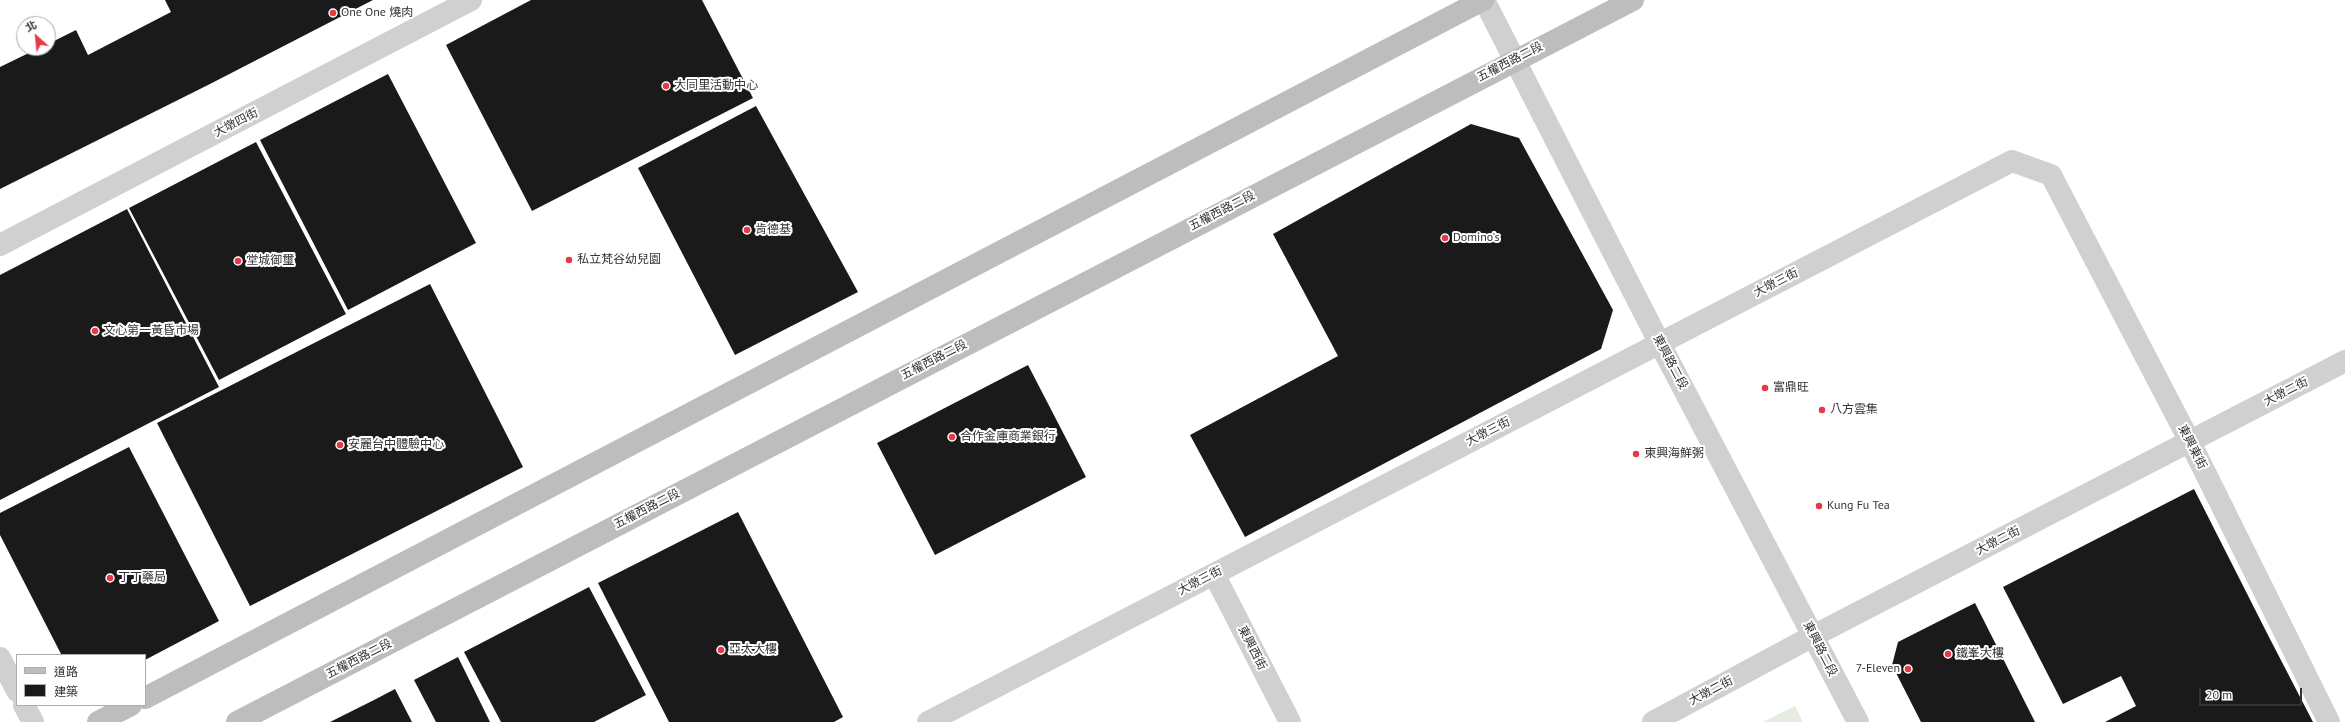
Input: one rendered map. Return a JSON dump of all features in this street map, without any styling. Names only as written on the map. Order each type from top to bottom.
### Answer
[{"type":"main road","points":[[146,697],[1484,0]]},
{"type":"main road","name":"五權西路二段","points":[[237,722],[1514,60],[1633,0]]},
{"type":"main road","points":[[98,722],[129,706]]},
{"type":"street","name":"大墩四街","points":[[0,245],[471,0]]},
{"type":"street","name":"東興路二段","points":[[1484,0],[1660,344],[1858,722]]},
{"type":"street","name":"大墩三街","points":[[928,722],[2012,161],[2051,174]]},
{"type":"street","name":"東興東街","points":[[2051,174],[2190,442],[2329,722]]},
{"type":"street","name":"大墩二街","points":[[1653,722],[1813,636],[2345,361]]},
{"type":"street","name":"東興西街","points":[[1214,574],[1290,722]]},
{"type":"street","points":[[0,658],[16,689]]},
{"type":"street","points":[[25,706],[33,722]]},
{"type":"shaded area","points":[[1795,706],[1803,722],[1763,722]]},
{"type":"building","points":[[165,0],[373,0],[210,84],[0,189],[0,67],[23,56],[56,56],[56,40],[76,30],[88,55],[171,12]]},
{"type":"building","points":[[531,0],[702,0],[753,98],[532,211],[446,45]]},
{"type":"building","points":[[388,74],[476,243],[348,310],[260,140]]},
{"type":"building","name":"肯德基","points":[[756,106],[858,292],[735,355],[638,168]]},
{"type":"building","points":[[1471,124],[1519,138],[1613,310],[1601,349],[1245,537],[1190,435],[1338,356],[1273,234]]},
{"type":"building","name":"堂城御璽","points":[[256,142],[346,314],[219,380],[129,208]]},
{"type":"building","name":"文心第一黃昏市場","points":[[127,209],[219,387],[0,500],[0,275]]},
{"type":"building","name":"安麗台中體驗中心","points":[[430,284],[523,467],[250,606],[157,423]]},
{"type":"building","points":[[1028,365],[1086,477],[935,555],[877,443]]},
{"type":"building","name":"丁丁藥局","points":[[129,447],[219,621],[146,659],[146,654],[61,654],[0,535],[0,513]]},
{"type":"building","points":[[2194,489],[2313,722],[2105,722],[2136,706],[2121,676],[2063,704],[2003,587]]},
{"type":"building","name":"亞太大樓","points":[[738,512],[843,717],[834,722],[669,722],[598,583]]},
{"type":"building","points":[[589,587],[646,695],[594,722],[501,722],[464,652]]},
{"type":"building","name":"鐵峯大樓","points":[[1975,603],[2035,722],[1921,722],[1892,665],[1898,642]]},
{"type":"building","points":[[458,657],[490,722],[436,722],[414,680]]},
{"type":"building","points":[[395,689],[412,722],[330,722],[376,699]]},
{"type":"place","name":"One One 燒肉","points":[[333,13]]},
{"type":"place","name":"大同里活動中心","points":[[666,86]]},
{"type":"place","name":"肯德基","points":[[747,230]]},
{"type":"place","name":"Domino's","points":[[1445,238]]},
{"type":"place","name":"私立梵谷幼兒園","points":[[569,260]]},
{"type":"place","name":"堂城御璽","points":[[238,261]]},
{"type":"place","name":"文心第一黃昏市場","points":[[95,331]]},
{"type":"place","name":"富鼎旺","points":[[1765,388]]},
{"type":"place","name":"八方雲集","points":[[1822,410]]},
{"type":"place","name":"合作金庫商業銀行","points":[[952,437]]},
{"type":"place","name":"安麗台中體驗中心","points":[[340,445]]},
{"type":"place","name":"東興海鮮粥","points":[[1636,454]]},
{"type":"place","name":"Kung Fu Tea","points":[[1819,506]]},
{"type":"place","name":"丁丁藥局","points":[[110,578]]},
{"type":"place","name":"亞太大樓","points":[[721,650]]},
{"type":"place","name":"鐵峯大樓","points":[[1948,654]]},
{"type":"place","name":"7-Eleven","points":[[1908,669]]}]
